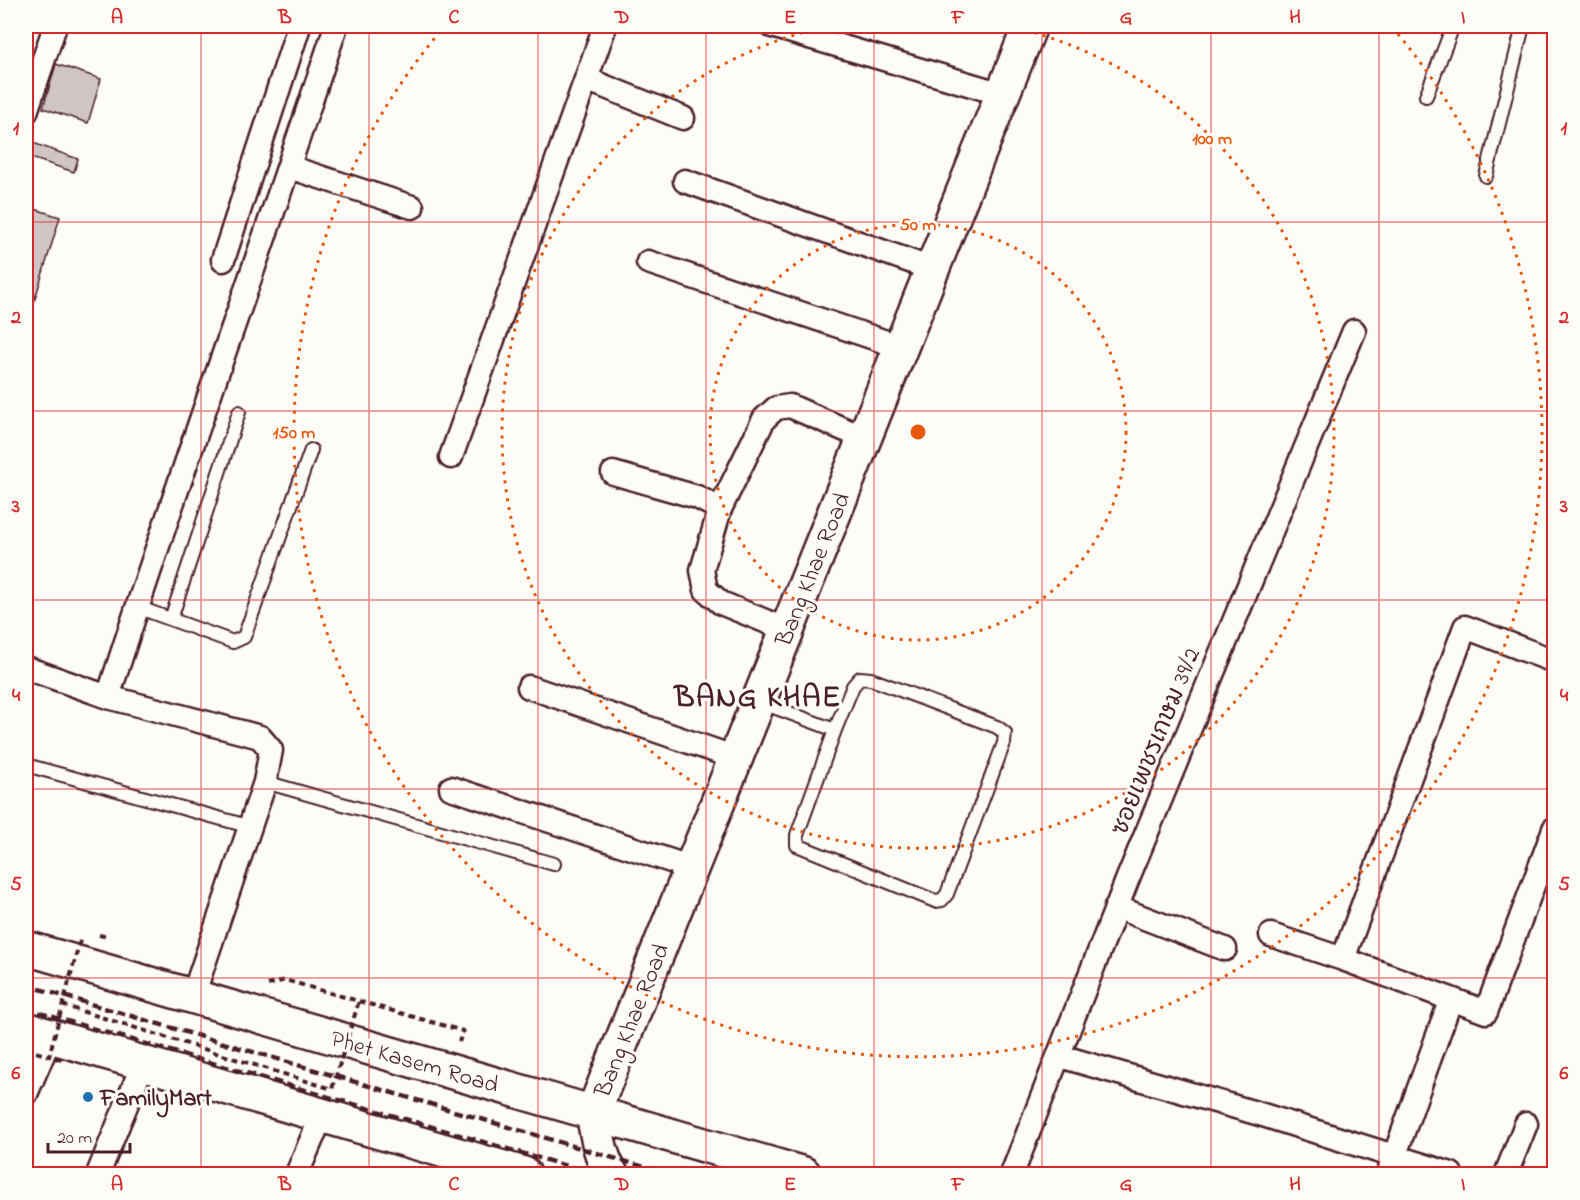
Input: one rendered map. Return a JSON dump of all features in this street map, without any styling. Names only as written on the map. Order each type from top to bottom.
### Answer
[{"type":"main road","name":"Bang Khae Road","points":[[593,1113],[1030,26]]},
{"type":"main road","name":"Phet Kasem Road","points":[[26,948],[804,1174]]},
{"type":"main road","points":[[42,1046],[143,1064],[322,1115],[481,1169],[524,1174]]},
{"type":"main road","points":[[593,1113],[605,1165],[611,1174]]},
{"type":"street","points":[[26,112],[55,26]]},
{"type":"street","points":[[223,260],[299,26]]},
{"type":"street","points":[[108,697],[336,26]]},
{"type":"street","points":[[451,457],[605,26]]},
{"type":"street","points":[[772,26],[1002,94]]},
{"type":"street","points":[[586,79],[683,118]]},
{"type":"street","points":[[290,166],[412,207]]},
{"type":"street","points":[[685,181],[932,269]]},
{"type":"street","points":[[648,262],[901,347]]},
{"type":"street","name":"ซอยเพชรเกษม 39/2","points":[[1012,1174],[1116,908],[1354,331]]},
{"type":"street","points":[[787,630],[721,603],[706,590],[702,570],[720,509],[764,419],[776,408],[790,406],[864,438]]},
{"type":"street","points":[[614,473],[697,496],[720,509]]},
{"type":"street","points":[[1343,959],[1465,627],[1554,661]]},
{"type":"street","points":[[26,668],[108,697],[260,737],[271,750],[265,782],[251,827],[193,996]]},
{"type":"street","points":[[529,687],[736,758]]},
{"type":"street","points":[[451,788],[692,868]]},
{"type":"street","points":[[1271,935],[1486,1012],[1554,829]]},
{"type":"street","points":[[1116,908],[1225,949]]},
{"type":"street","points":[[1391,1166],[1451,999]]},
{"type":"street","points":[[26,1094],[42,1046]]},
{"type":"street","points":[[1060,1056],[1263,1115],[1391,1166],[1451,1174]]},
{"type":"street","points":[[98,1174],[143,1064]]},
{"type":"street","points":[[297,1174],[322,1115]]},
{"type":"street","points":[[1506,1174],[1526,1124]]},
{"type":"lane","points":[[1426,96],[1453,26]]},
{"type":"lane","points":[[1486,176],[1523,26]]},
{"type":"lane","points":[[171,619],[238,412]]},
{"type":"lane","points":[[137,607],[233,642],[244,637],[311,450]]},
{"type":"lane","points":[[860,678],[881,682],[997,727],[1005,733],[996,765],[947,894],[942,900],[935,901],[797,845],[797,835],[835,730],[853,686],[860,678]]},
{"type":"lane","points":[[759,701],[835,730]]},
{"type":"lane","points":[[26,765],[251,827]]},
{"type":"lane","points":[[265,782],[554,864]]},
{"type":"path","points":[[42,1046],[62,1005],[81,938]]},
{"type":"path","points":[[268,985],[285,980],[463,1031],[459,1042]]},
{"type":"path","points":[[62,1005],[332,1089],[359,1001]]},
{"type":"building","points":[[56,64],[101,79],[88,123],[43,108]]},
{"type":"building","points":[[33,143],[78,159],[74,172],[28,157]]},
{"type":"building","points":[[26,206],[60,217],[30,315],[26,314]]},
{"type":"railway","points":[[26,985],[668,1174]]},
{"type":"railway","points":[[26,1009],[594,1174]]},
{"type":"place","name":"FamilyMart","points":[[88,1097]]},
{"type":"district","name":"BANG KHAE","points":[[758,696]]}]
